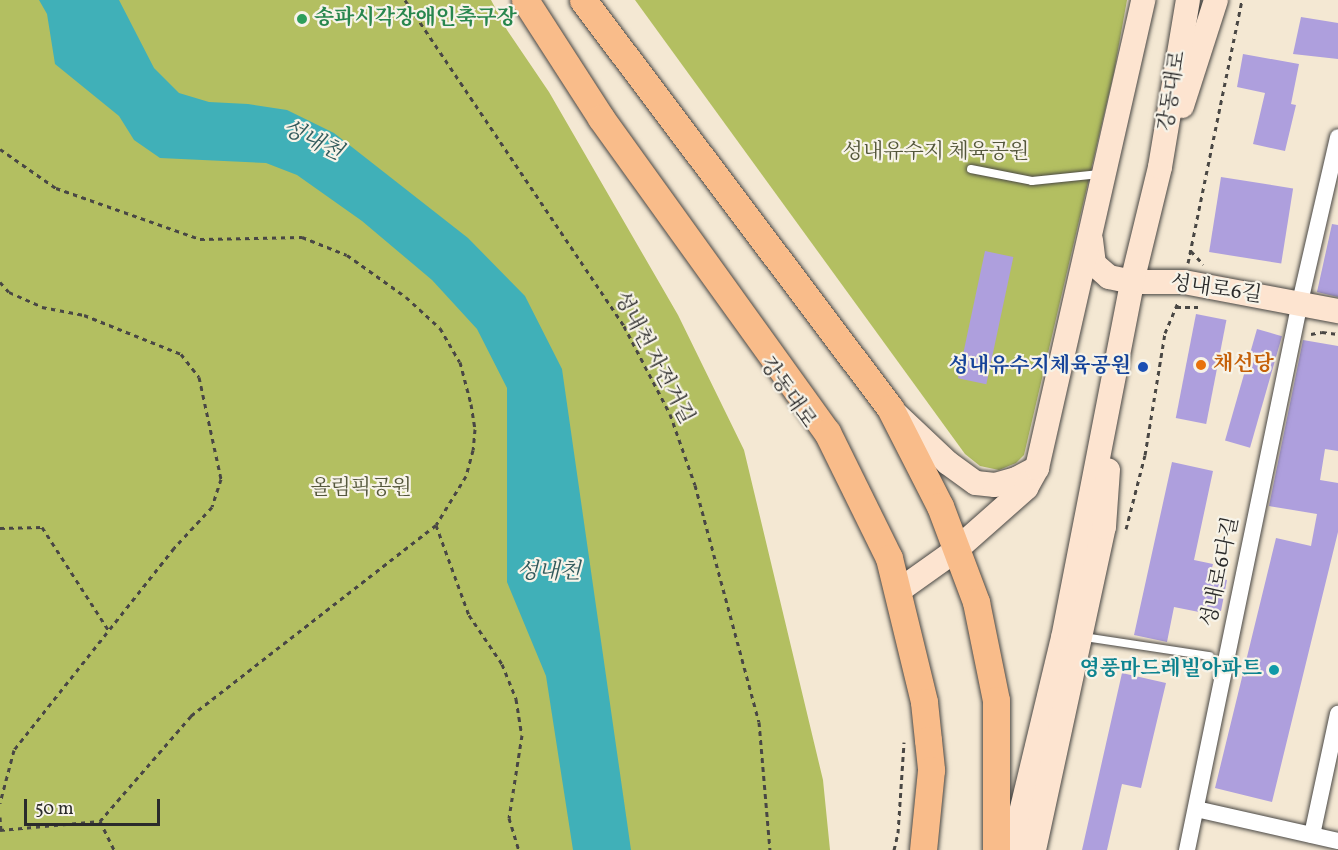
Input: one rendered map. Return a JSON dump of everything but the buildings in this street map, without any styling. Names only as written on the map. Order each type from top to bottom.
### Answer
[{"type":"main road","name":"강동대로","points":[[525,0],[601,118],[827,432],[889,558],[924,702],[916,735],[931,770],[923,850]]},
{"type":"main road","points":[[583,0],[890,408],[948,463],[976,483],[995,484],[1016,479],[1037,468]]},
{"type":"main road","points":[[897,592],[956,550],[1026,488],[1037,468],[1143,0]]},
{"type":"main road","name":"강동대로","points":[[1012,850],[1063,638],[1077,557],[1115,380],[1132,282],[1161,167],[1188,0]]},
{"type":"main road","points":[[1161,167],[1216,0]]},
{"type":"main road","name":"성내로6길","points":[[1090,234],[1094,264],[1109,277],[1132,282],[1184,282],[1300,302],[1338,311]]},
{"type":"main road","points":[[1034,850],[1104,526],[1115,380]]},
{"type":"main road","points":[[890,408],[940,506],[976,602],[996,700],[996,850]]},
{"type":"street","points":[[1300,302],[1338,137]]},
{"type":"street","name":"성내로6다길","points":[[1187,850],[1300,302]]},
{"type":"street","points":[[1312,835],[1335,738],[1338,714]]},
{"type":"street","points":[[1196,809],[1338,841]]},
{"type":"lane","points":[[971,169],[1032,181],[1104,173]]},
{"type":"lane","points":[[1080,637],[1210,656]]},
{"type":"path","name":"성내천 자전거길","points":[[405,0],[624,326],[670,414],[695,485],[759,722],[770,850]]},
{"type":"path","points":[[1188,266],[1242,0]]},
{"type":"path","points":[[0,148],[56,188],[200,239],[302,237],[347,255],[414,305],[440,328],[460,362],[475,429],[473,450],[466,476],[436,525],[191,716],[100,821],[0,831],[0,817]]},
{"type":"path","points":[[0,282],[9,292],[42,307],[84,315],[181,354],[200,377],[221,479],[212,507],[174,548],[14,750],[0,803]]},
{"type":"path","points":[[1176,307],[1206,308]]},
{"type":"path","points":[[1294,331],[1315,335],[1322,332],[1338,334]]},
{"type":"path","points":[[436,525],[469,615],[502,664],[516,699],[522,735],[509,818],[519,850]]},
{"type":"path","points":[[0,528],[42,527],[109,631]]},
{"type":"path","points":[[894,850],[916,735]]},
{"type":"path","points":[[100,821],[114,850]]},
{"type":"green space","name":"올림픽공원","points":[[0,0],[491,0],[507,30],[549,92],[678,315],[744,450],[823,780],[830,850],[0,850]]},
{"type":"green space","name":"성내유수지 체육공원","points":[[635,0],[1127,0],[1114,72],[1024,455],[1016,463],[999,470],[980,466],[965,454]]},
{"type":"water","name":"성내천","points":[[39,0],[119,0],[154,68],[179,93],[209,102],[248,104],[287,110],[334,133],[468,238],[525,296],[562,369],[631,850],[573,850],[546,676],[507,582],[507,388],[477,329],[432,280],[362,221],[297,175],[266,163],[160,158],[134,140],[119,116],[55,64],[47,14]]},
{"type":"place","name":"송파시각장애인축구장","points":[[302,19]]},
{"type":"place","name":"채선당","points":[[1201,365]]},
{"type":"place","name":"성내유수지체육공원","points":[[1143,367]]},
{"type":"place","name":"영풍마드레빌아파트","points":[[1274,670]]}]
